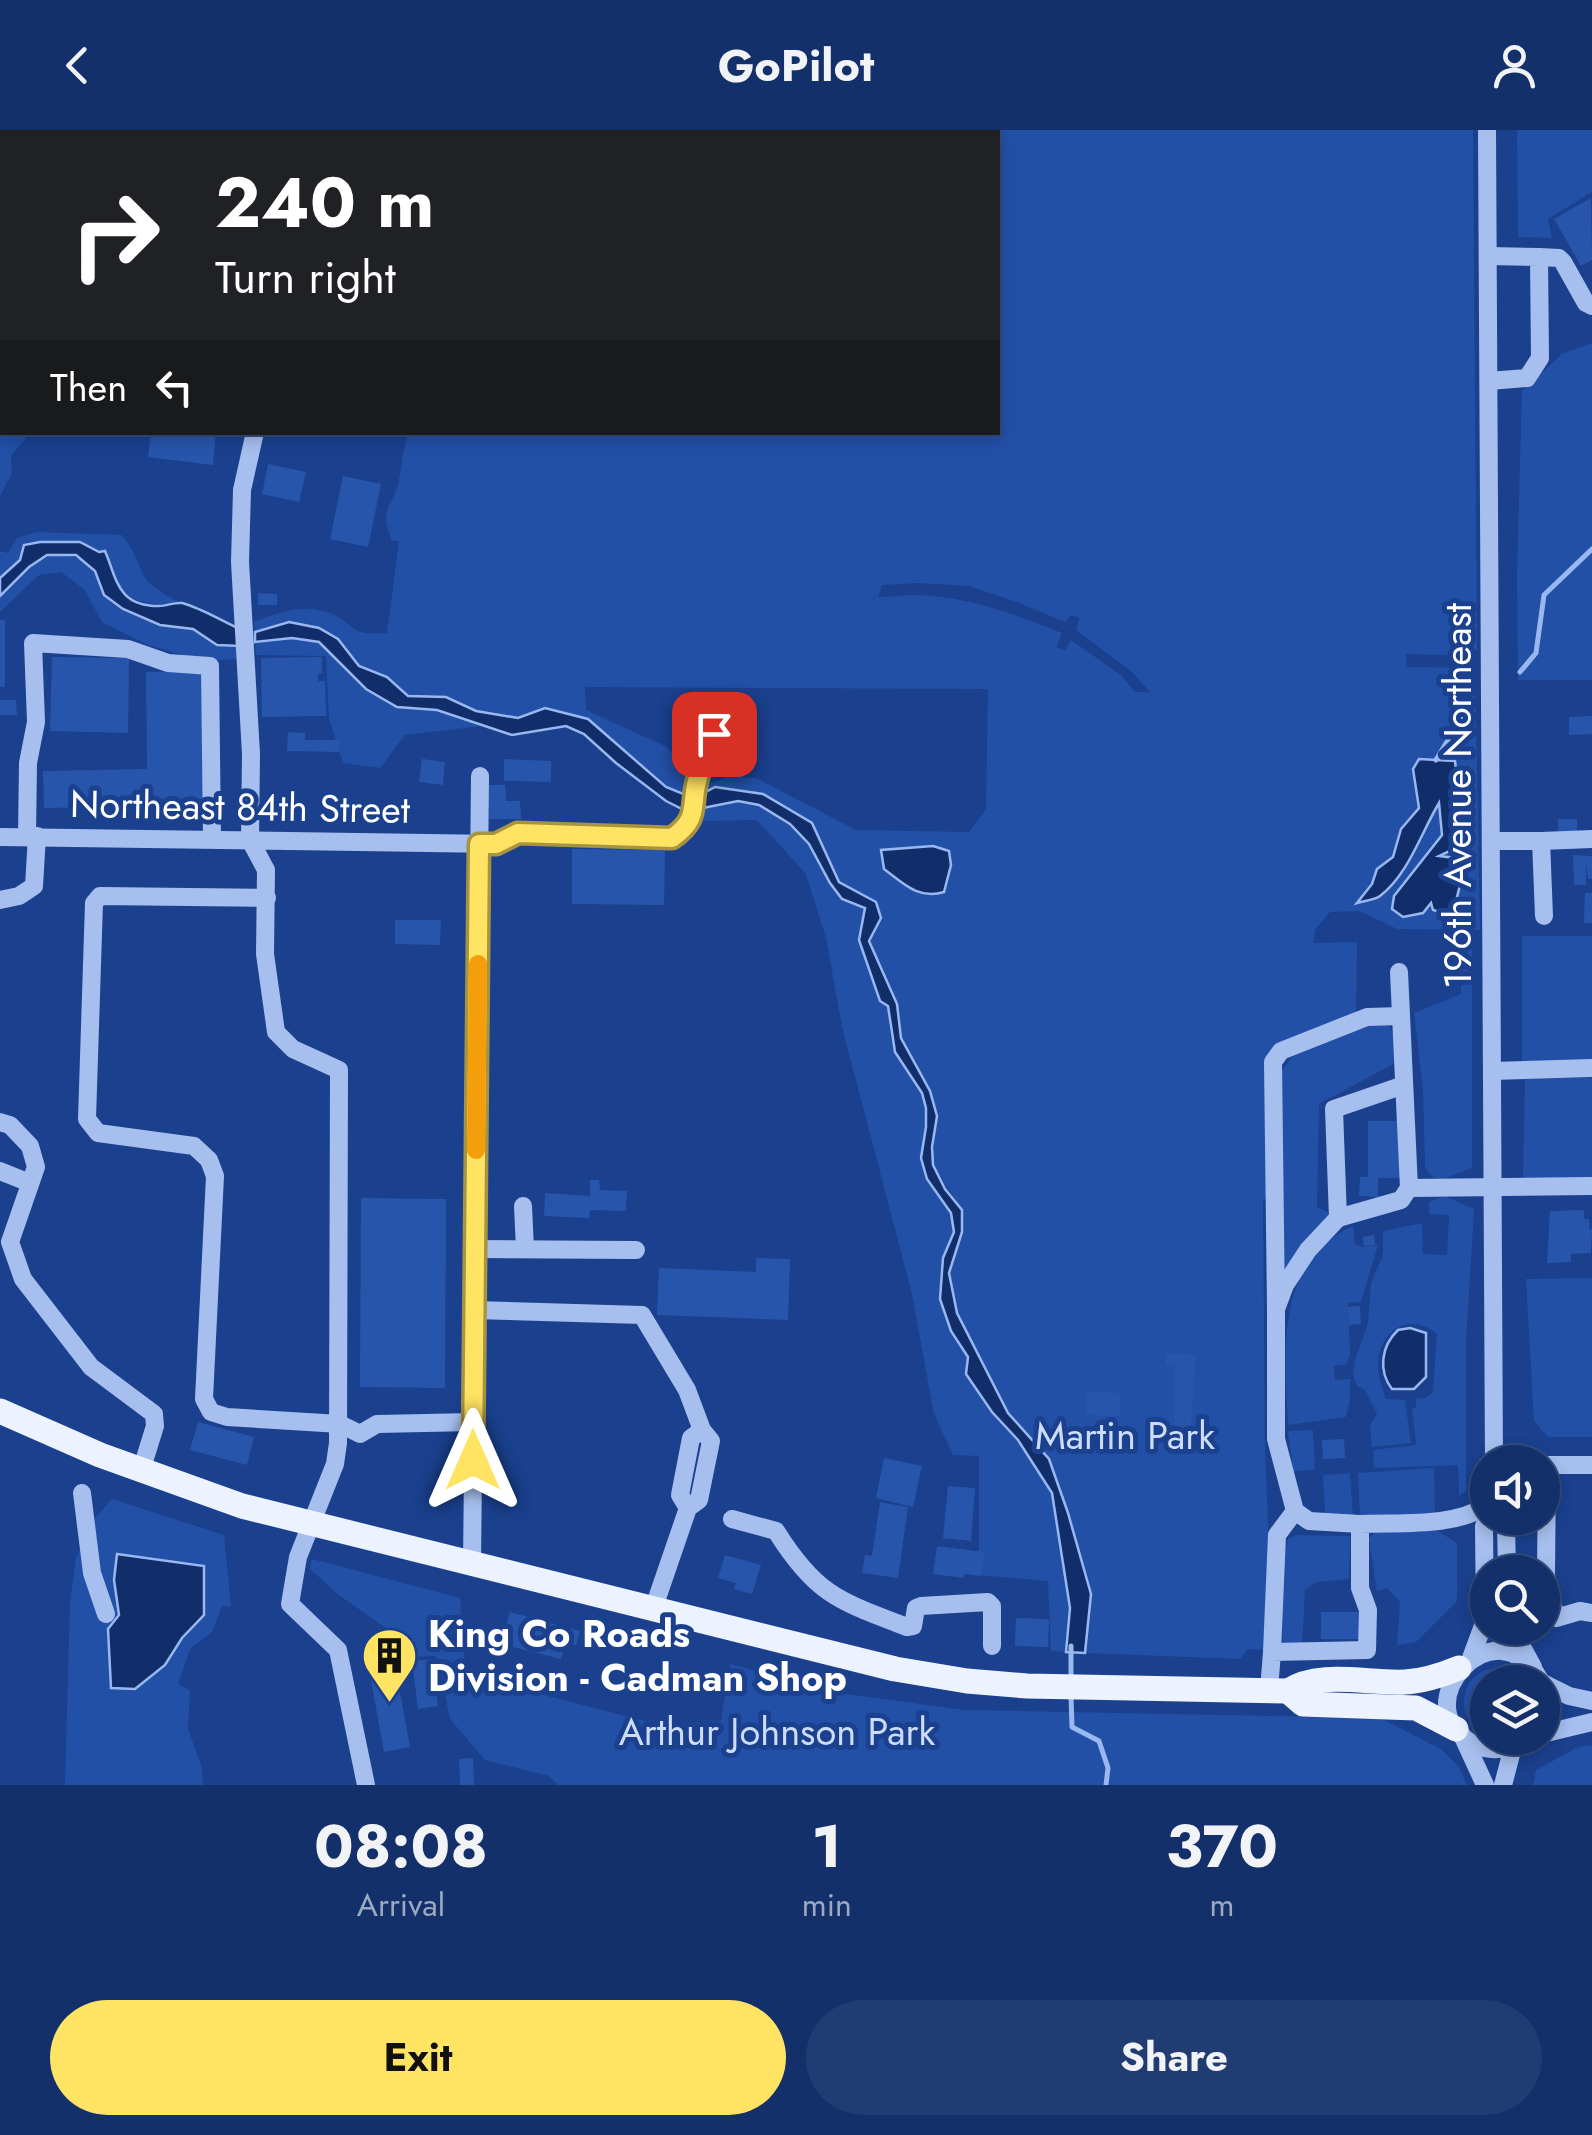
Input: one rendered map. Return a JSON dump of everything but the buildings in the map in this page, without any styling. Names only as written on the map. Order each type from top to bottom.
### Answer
[{"type":"main road","points":[[0,1411],[140,1471],[242,1506],[895,1669],[1028,1686],[1278,1690],[1303,1681],[1421,1680],[1465,1663]]},
{"type":"main road","points":[[1278,1690],[1303,1704],[1416,1708],[1458,1732]]},
{"type":"street","name":"196th Avenue Northeast","points":[[1487,130],[1494,1445]]},
{"type":"street","points":[[1488,256],[1551,257],[1563,262],[1586,303],[1592,306]]},
{"type":"street","points":[[1489,381],[1526,378],[1540,358],[1540,257]]},
{"type":"street","points":[[254,435],[242,490],[240,562],[251,754],[250,840],[266,870],[265,954],[276,1032],[293,1049],[339,1070],[340,1424],[336,1464],[298,1558],[290,1604],[338,1650],[366,1785]]},
{"type":"street","points":[[0,900],[18,896],[34,886],[28,763],[36,722],[33,643],[128,649],[168,662],[210,666],[212,839]]},
{"type":"street","name":"Northeast 84th Street","points":[[0,836],[479,844],[496,844],[518,833],[672,838],[684,829],[695,812],[696,784],[714,734]]},
{"type":"street","points":[[472,1566],[480,776]]},
{"type":"street","points":[[1491,841],[1592,840]]},
{"type":"street","points":[[1542,841],[1544,916]]},
{"type":"street","points":[[267,898],[100,896],[94,902],[87,1119],[98,1133],[194,1146],[208,1160],[215,1176],[204,1399],[211,1412],[227,1417],[340,1424],[360,1434],[377,1424],[473,1422]]},
{"type":"street","points":[[1276,1309],[1285,1285],[1308,1250],[1338,1218],[1401,1200],[1409,1188],[1399,972]]},
{"type":"street","points":[[1401,1016],[1367,1017],[1281,1051],[1273,1062],[1276,1439],[1295,1511],[1309,1521],[1435,1521],[1470,1513]]},
{"type":"street","points":[[1492,1072],[1592,1068]]},
{"type":"street","points":[[1338,1218],[1334,1109],[1404,1086]]},
{"type":"street","points":[[0,1122],[10,1125],[30,1146],[36,1167],[10,1242],[23,1279],[91,1367],[154,1414],[155,1426],[140,1471]]},
{"type":"street","points":[[0,1172],[30,1184]]},
{"type":"street","points":[[1409,1188],[1592,1186]]},
{"type":"street","points":[[524,1206],[525,1249]]},
{"type":"street","points":[[475,1249],[636,1250]]},
{"type":"street","points":[[474,1310],[642,1315],[687,1390],[702,1430],[691,1438],[680,1495],[688,1508],[653,1610]]},
{"type":"street","points":[[1560,1464],[1592,1464]]},
{"type":"street","points":[[82,1493],[92,1573],[106,1614]]},
{"type":"street","points":[[1278,1690],[1272,1652],[1277,1534],[1295,1511]]},
{"type":"street","points":[[732,1519],[776,1531],[818,1586],[840,1602],[907,1627],[913,1626],[916,1608],[921,1606],[988,1602],[992,1606],[992,1646]]},
{"type":"street","points":[[1272,1652],[1368,1650],[1368,1610],[1360,1588],[1360,1524]]},
{"type":"street","points":[[1484,1535],[1485,1620],[1465,1663],[1451,1682],[1447,1698],[1458,1732],[1486,1785]]},
{"type":"street","points":[[1546,1535],[1546,1575],[1556,1618],[1580,1611],[1592,1614]]},
{"type":"street","points":[[1465,1663],[1499,1652],[1513,1655],[1523,1665]]},
{"type":"street","points":[[1560,1691],[1592,1700]]},
{"type":"street","points":[[1560,1730],[1592,1722]]},
{"type":"street","points":[[1458,1732],[1470,1739]]},
{"type":"street","points":[[1502,1785],[1519,1755]]},
{"type":"green space","name":"Martin Park","points":[[1000,130],[1473,130],[1477,649],[1471,656],[1406,654],[1407,667],[1475,668],[1480,930],[1397,929],[1360,911],[1330,912],[1315,930],[1314,943],[1357,942],[1356,1012],[1278,1048],[1269,1198],[1263,1200],[1265,1448],[1273,1650],[1248,1649],[1240,1659],[1085,1653],[1091,1594],[1064,1573],[1070,1608],[1066,1652],[1051,1651],[1048,1581],[979,1575],[979,1456],[953,1455],[934,1414],[912,1294],[842,1027],[826,938],[806,874],[757,820],[703,821],[703,808],[738,801],[759,805],[790,824],[809,844],[830,883],[865,908],[859,940],[880,1000],[888,1005],[895,1051],[923,1097],[925,1171],[952,1220],[952,1235],[941,1270],[944,1309],[968,1357],[966,1374],[985,1401],[985,1370],[957,1313],[949,1273],[962,1232],[962,1210],[933,1165],[937,1116],[930,1091],[900,1036],[884,971],[869,941],[876,902],[839,882],[812,823],[763,794],[716,787],[704,793],[704,787],[728,776],[756,778],[856,830],[969,832],[986,809],[988,689],[585,687],[586,710],[667,747],[685,768],[686,795],[666,787],[588,719],[545,708],[518,718],[476,711],[446,697],[408,696],[387,677],[359,666],[338,639],[289,622],[255,632],[254,622],[282,612],[311,609],[330,613],[358,631],[387,633],[399,541],[392,541],[386,514],[399,480],[408,435],[1000,435]],"holes":[[[917,583],[969,586],[1065,622],[1071,615],[1079,618],[1076,630],[1132,672],[1150,692],[1135,692],[1122,676],[1071,640],[1065,650],[1056,647],[1062,633],[1009,613],[936,596],[878,597],[882,585]]]},
{"type":"green space","points":[[1517,130],[1592,130],[1592,192],[1548,219],[1552,238],[1518,237]]},
{"type":"green space","points":[[1592,343],[1592,680],[1518,680],[1522,391],[1562,354]]},
{"type":"green space","points":[[0,435],[28,435],[11,456],[12,473],[0,496]]},
{"type":"green space","points":[[36,532],[122,535],[147,580],[179,602],[153,604],[130,597],[114,581],[108,556],[80,542],[40,542],[0,578],[0,551],[8,553],[17,538]]},
{"type":"green space","points":[[47,555],[69,556],[84,562],[95,574],[104,595],[160,625],[193,629],[217,645],[241,646],[240,659],[204,661],[148,645],[102,622],[84,589],[61,572],[39,575],[0,612],[0,596]]},
{"type":"green space","points":[[292,638],[319,642],[366,689],[397,707],[437,710],[482,726],[405,735],[380,768],[343,763],[329,718],[326,656],[256,655],[255,642]]},
{"type":"green space","points":[[1522,936],[1592,936],[1592,1063],[1522,1064]]},
{"type":"green space","points":[[1472,940],[1472,1168],[1443,1179],[1432,1177],[1425,1167],[1423,1088],[1414,1013],[1461,994],[1460,941]]},
{"type":"green space","points":[[1369,1023],[1389,1025],[1398,1043],[1397,1062],[1319,1104],[1317,1207],[1328,1212],[1328,1219],[1283,1274],[1281,1071],[1294,1055]]},
{"type":"green space","points":[[1525,1078],[1592,1078],[1592,1182],[1523,1183]]},
{"type":"green space","points":[[1445,1196],[1474,1209],[1466,1340],[1466,1491],[1459,1496],[1458,1465],[1374,1468],[1373,1450],[1416,1445],[1412,1409],[1416,1408],[1416,1398],[1424,1399],[1433,1392],[1437,1334],[1420,1325],[1404,1325],[1389,1334],[1380,1351],[1378,1369],[1386,1399],[1405,1400],[1411,1443],[1372,1447],[1370,1426],[1377,1414],[1353,1374],[1368,1323],[1371,1283],[1383,1255],[1383,1231],[1422,1223],[1423,1254],[1447,1255],[1449,1215],[1429,1214],[1429,1202]]},
{"type":"green space","points":[[1353,1226],[1355,1244],[1378,1245],[1361,1302],[1348,1303],[1347,1364],[1334,1366],[1335,1380],[1350,1379],[1346,1417],[1288,1425],[1286,1340],[1296,1287],[1309,1263],[1327,1243]]},
{"type":"green space","points":[[1592,1278],[1592,1437],[1548,1437],[1534,1421],[1526,1279]]},
{"type":"green space","points":[[1313,1430],[1315,1470],[1293,1471],[1288,1431]]},
{"type":"green space","points":[[1434,1468],[1435,1514],[1360,1518],[1358,1473]]},
{"type":"green space","points":[[1350,1473],[1353,1517],[1325,1514],[1323,1475]]},
{"type":"green space","points":[[112,1499],[224,1535],[231,1607],[222,1606],[212,1632],[190,1649],[178,1684],[190,1690],[188,1729],[202,1768],[203,1785],[65,1785],[70,1602],[76,1558],[95,1518]]},
{"type":"green space","points":[[1431,1527],[1457,1543],[1457,1601],[1416,1642],[1397,1645],[1400,1602],[1387,1588],[1377,1591],[1369,1539],[1378,1529]]},
{"type":"green space","points":[[1296,1535],[1350,1536],[1349,1579],[1317,1582],[1305,1590],[1302,1645],[1283,1643],[1280,1573],[1288,1539]]},
{"type":"green space","name":"Arthur Johnson Park","points":[[312,1559],[460,1598],[466,1675],[660,1725],[721,1721],[730,1664],[846,1694],[965,1710],[1380,1718],[1441,1749],[1458,1766],[1467,1785],[558,1785],[549,1776],[485,1760],[450,1719],[438,1660],[434,1656],[413,1657],[411,1646],[339,1595],[310,1569]]},
{"type":"green space","points":[[1470,1682],[1470,1721],[1464,1706]]},
{"type":"green space","points":[[1592,1745],[1592,1785],[1533,1785],[1536,1770],[1578,1747]]},
{"type":"shaded area","points":[[80,542],[105,551],[116,581],[127,596],[145,605],[182,603],[197,608],[240,629],[241,646],[217,645],[193,629],[160,625],[123,609],[104,595],[95,571],[76,555],[47,555],[0,596],[0,578],[20,560],[24,545]]},
{"type":"shaded area","points":[[289,622],[319,628],[338,639],[359,666],[387,677],[408,696],[446,697],[476,711],[518,718],[545,708],[588,719],[666,787],[686,795],[686,811],[666,801],[584,734],[566,726],[512,735],[437,710],[397,707],[366,689],[319,642],[292,638],[255,642],[255,632]]},
{"type":"shaded area","points":[[1419,759],[1455,761],[1464,839],[1439,856],[1455,858],[1461,881],[1454,909],[1440,912],[1433,910],[1431,903],[1423,913],[1403,917],[1392,909],[1394,896],[1442,835],[1439,803],[1399,877],[1380,896],[1357,903],[1372,884],[1377,869],[1393,857],[1401,829],[1419,808],[1413,769]]},
{"type":"shaded area","points":[[715,787],[763,794],[812,823],[839,882],[876,902],[881,918],[869,941],[897,1004],[901,1038],[930,1091],[937,1116],[933,1165],[962,1210],[962,1232],[949,1273],[957,1313],[1008,1413],[1049,1459],[1091,1594],[1085,1653],[1066,1652],[1070,1608],[1052,1493],[1018,1440],[992,1412],[966,1374],[968,1357],[951,1331],[940,1299],[943,1258],[954,1232],[951,1213],[927,1179],[921,1158],[926,1127],[922,1093],[895,1052],[888,1006],[880,1001],[859,940],[865,908],[842,899],[809,844],[790,824],[759,805],[738,801],[703,808],[704,793]]},
{"type":"shaded area","points":[[933,846],[949,851],[951,865],[944,892],[919,892],[884,869],[881,850]]},
{"type":"shaded area","points":[[1410,1328],[1426,1333],[1426,1377],[1414,1389],[1392,1389],[1383,1367],[1385,1351],[1398,1330]]},
{"type":"shaded area","points":[[117,1554],[204,1566],[204,1615],[182,1638],[165,1665],[135,1689],[111,1688],[108,1629],[119,1615],[114,1580]]},
{"type":"waterway","points":[[1520,672],[1536,653],[1544,595],[1592,549]]},
{"type":"waterway","points":[[1436,760],[1469,705]]},
{"type":"waterway","points":[[1071,1646],[1071,1680]]},
{"type":"waterway","points":[[1071,1696],[1072,1727],[1099,1741],[1108,1768],[1106,1785]]},
{"type":"slow traffic","points":[[476,1150],[478,964]]},
{"type":"place","name":"King Co Roads Division - Cadman Shop","points":[[389,1705]]},
{"type":"route","points":[[473,1460],[479,844],[496,844],[518,833],[672,838],[684,829],[695,812],[696,784],[714,734]]}]
